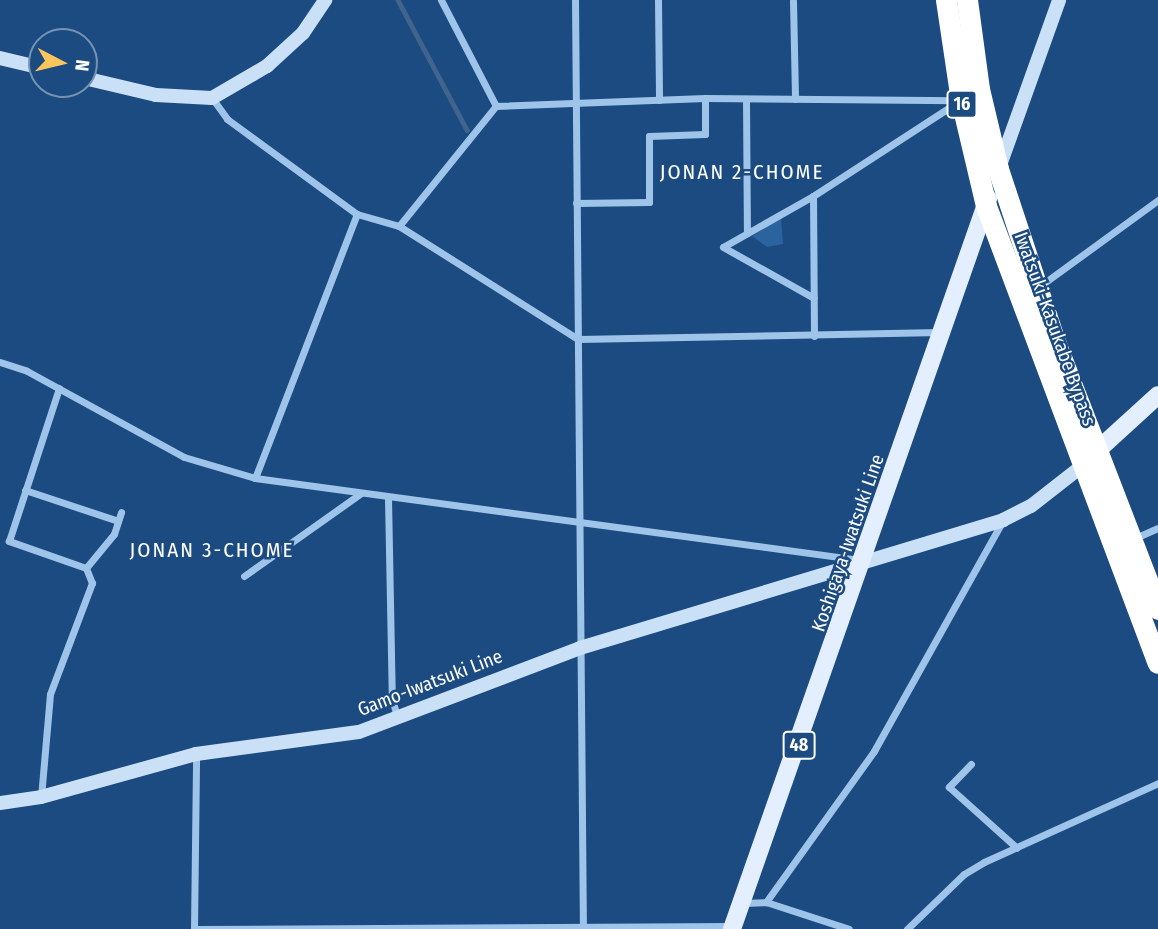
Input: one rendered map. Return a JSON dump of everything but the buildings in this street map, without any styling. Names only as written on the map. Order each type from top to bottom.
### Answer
[{"type":"highway","name":"Iwatsuki-Kasukabe Bypass","points":[[946,0],[961,100],[986,206],[1158,663]]},
{"type":"highway","name":"Iwatsuki-Kasukabe Bypass","points":[[967,0],[979,89],[998,169],[1036,288],[1158,609]]},
{"type":"main road","points":[[98,81],[156,94],[212,98],[267,66],[303,33],[325,0]]},
{"type":"main road","points":[[998,169],[1059,0]]},
{"type":"main road","points":[[0,58],[28,65]]},
{"type":"main road","name":"Koshigaya-Iwatsuki Line","points":[[733,928],[865,560],[998,169]]},
{"type":"main road","points":[[1082,466],[1158,395]]},
{"type":"main road","name":"Gamo-Iwatsuki Line","points":[[0,803],[41,797],[196,754],[323,740],[398,719],[580,648],[1003,520],[1031,506],[1082,466]]},
{"type":"street","points":[[441,0],[496,106]]},
{"type":"street","points":[[575,0],[583,927]]},
{"type":"street","points":[[658,0],[659,100]]},
{"type":"street","points":[[793,2],[795,99]]},
{"type":"street","points":[[212,98],[226,119],[357,214],[399,226],[578,339],[942,332]]},
{"type":"street","points":[[399,226],[496,106],[705,98],[961,100]]},
{"type":"street","points":[[576,203],[649,202],[649,136],[705,134],[705,98]]},
{"type":"street","points":[[746,99],[747,233]]},
{"type":"street","points":[[814,298],[723,247],[813,196],[961,100]]},
{"type":"street","points":[[813,196],[814,336]]},
{"type":"street","points":[[1036,288],[1158,200]]},
{"type":"street","points":[[255,478],[357,214]]},
{"type":"street","points":[[0,362],[59,388],[184,457],[255,478],[388,498],[865,560]]},
{"type":"street","points":[[41,797],[50,694],[92,583],[86,568],[9,541],[59,388]]},
{"type":"street","points":[[25,490],[118,521]]},
{"type":"street","points":[[244,576],[361,494]]},
{"type":"street","points":[[388,498],[392,699],[398,719]]},
{"type":"street","points":[[86,568],[114,534],[121,512]]},
{"type":"street","points":[[766,902],[874,751],[1003,520]]},
{"type":"street","points":[[1132,540],[1158,528]]},
{"type":"street","points":[[196,754],[196,929],[733,928]]},
{"type":"street","points":[[971,764],[949,787],[1017,848]]},
{"type":"street","points":[[907,929],[964,874],[1158,783]]},
{"type":"street","points":[[743,903],[766,902],[849,929]]},
{"type":"shaded area","points":[[781,218],[783,244],[767,247],[752,236]]},
{"type":"waterway","points":[[398,0],[467,130]]},
{"type":"district","name":"JONAN 2-CHOME","points":[[742,172]]},
{"type":"district","name":"JONAN 3-CHOME","points":[[212,550]]}]
